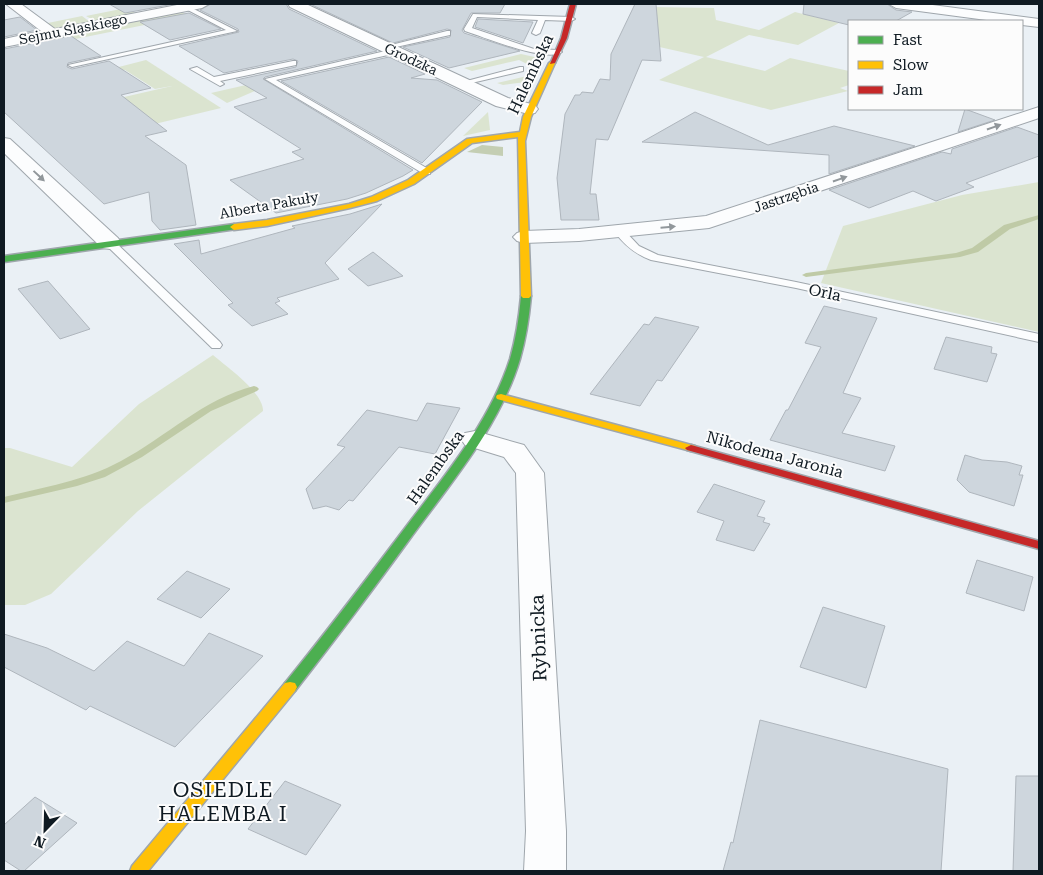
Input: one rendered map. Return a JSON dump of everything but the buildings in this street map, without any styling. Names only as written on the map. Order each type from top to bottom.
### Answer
[{"type":"street","points":[[13,4],[52,33]]},
{"type":"street","name":"Grodzka","points":[[295,4],[502,102],[529,109]]},
{"type":"street","name":"Halembska","points":[[138,871],[249,740],[316,657],[445,483],[501,397],[522,338],[526,266],[520,146],[522,134],[529,109],[566,37],[574,4]]},
{"type":"street","points":[[896,4],[1016,20]]},
{"type":"street","name":"Sejmu Śląskiego","points":[[4,43],[192,5]]},
{"type":"street","points":[[1023,21],[1039,23]]},
{"type":"street","name":"Jastrzębia","points":[[524,238],[619,232],[710,222],[1039,112]]},
{"type":"street","name":"Alberta Pakuły","points":[[4,260],[110,243],[267,223],[350,206],[374,199],[411,182],[470,141],[522,134]]},
{"type":"street","points":[[4,143],[110,243]]},
{"type":"street","name":"Nikodema Jaronia","points":[[501,397],[624,429],[1039,545]]},
{"type":"street","name":"Rybnicka","points":[[475,438],[514,451],[530,473],[546,831],[545,871]]},
{"type":"lane","points":[[72,65],[233,31],[192,5]]},
{"type":"lane","points":[[558,52],[533,51],[468,29],[475,15],[571,19]]},
{"type":"lane","points":[[536,33],[543,18]]},
{"type":"lane","points":[[194,69],[222,86],[258,78],[269,79],[447,34]]},
{"type":"lane","points":[[213,80],[292,63]]},
{"type":"lane","points":[[463,83],[520,69]]},
{"type":"lane","points":[[269,79],[427,172]]},
{"type":"lane","name":"Orla","points":[[619,232],[630,246],[656,258],[796,285],[1039,338]]},
{"type":"lane","points":[[110,243],[216,345]]},
{"type":"green space","points":[[652,7],[714,8],[716,20],[759,30],[795,12],[839,23],[798,45],[749,35],[706,57],[765,71],[790,58],[848,71],[848,85],[840,88],[848,91],[771,110],[659,80],[704,57],[655,46]]},
{"type":"green space","points":[[126,8],[135,13],[95,21],[86,16]]},
{"type":"green space","points":[[182,12],[209,25],[179,18],[36,47],[42,60],[18,44]]},
{"type":"green space","points":[[82,16],[90,22],[60,28],[48,27],[43,24]]},
{"type":"green space","points":[[521,54],[539,58],[526,82],[503,85],[497,83],[527,76],[531,66],[519,60],[472,71],[464,68]]},
{"type":"green space","points":[[146,60],[221,108],[134,129],[98,103],[172,86],[155,89],[125,70],[68,80]]},
{"type":"green space","points":[[246,85],[264,87],[227,103],[211,93]]},
{"type":"green space","points":[[488,112],[490,130],[463,136]]},
{"type":"green space","points":[[482,145],[503,147],[503,156],[467,152]]},
{"type":"green space","points":[[1039,182],[1039,332],[821,283],[843,226],[962,195]]},
{"type":"green space","points":[[213,355],[235,373],[258,396],[263,411],[138,511],[51,594],[25,605],[4,605],[4,448],[10,448],[72,467],[139,404]]},
{"type":"waterway","points":[[806,275],[957,255],[975,250],[1007,227],[1039,217]]},
{"type":"waterway","points":[[4,500],[74,484],[101,475],[139,455],[208,409],[254,389]]},
{"type":"traffic: fast","points":[[4,259],[234,227]]},
{"type":"traffic: fast","points":[[290,687],[352,608],[451,474],[487,419],[515,361],[523,329],[526,296]]},
{"type":"traffic: slow","points":[[526,296],[521,141],[527,117],[552,63]]},
{"type":"traffic: slow","points":[[234,227],[267,223],[350,206],[374,199],[411,182],[470,141],[522,134]]},
{"type":"traffic: slow","points":[[501,397],[691,448]]},
{"type":"traffic: slow","points":[[138,871],[290,687]]},
{"type":"traffic: jam","points":[[552,63],[564,38],[573,4]]},
{"type":"traffic: jam","points":[[691,448],[1039,545]]},
{"type":"district","name":"OSIEDLE HALEMBA I","points":[[223,802]]}]
